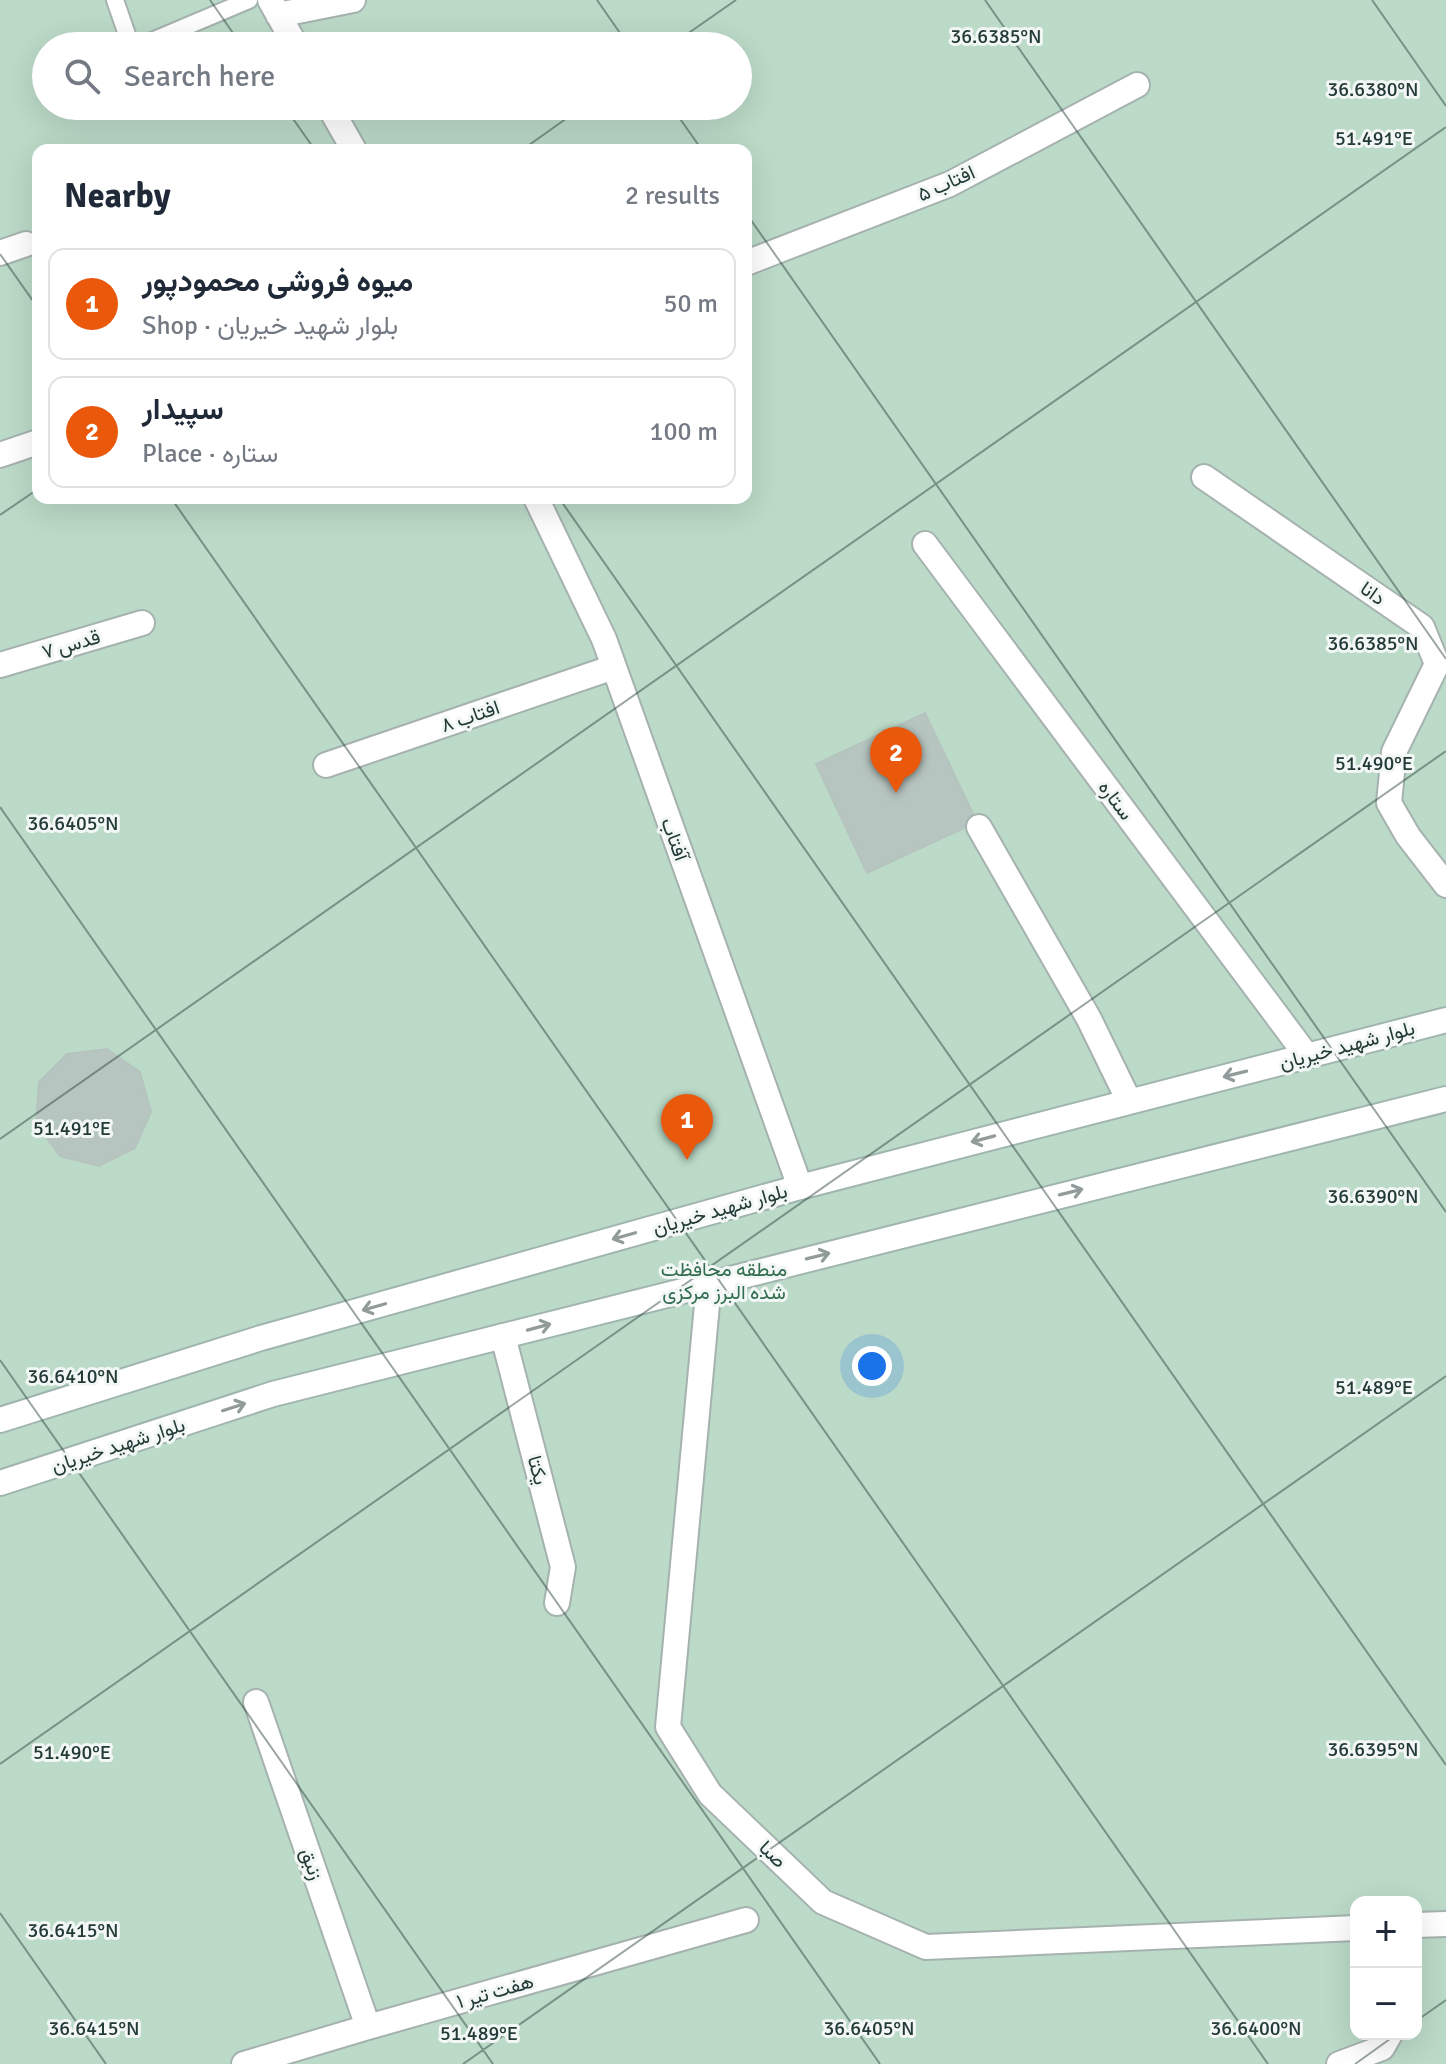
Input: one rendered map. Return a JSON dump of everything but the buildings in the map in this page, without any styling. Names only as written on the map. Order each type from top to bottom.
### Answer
[{"type":"street","points":[[288,32],[274,8],[353,0]]},
{"type":"street","name":"افتاب ۵","points":[[752,261],[950,184],[1137,85]]},
{"type":"street","points":[[337,120],[351,144]]},
{"type":"street","points":[[0,253],[26,244]]},
{"type":"street","points":[[0,455],[32,444]]},
{"type":"street","name":"دانا","points":[[1204,477],[1422,627],[1437,664],[1394,752],[1389,803],[1408,836],[1446,885]]},
{"type":"street","name":"آفتاب","points":[[539,504],[604,639],[800,1187]]},
{"type":"street","name":"ستاره","points":[[925,544],[1307,1056]]},
{"type":"street","name":"قدس ۷","points":[[0,665],[142,623]]},
{"type":"street","name":"افتاب ۸","points":[[326,765],[614,667]]},
{"type":"street","points":[[979,827],[1089,1019],[1129,1101]]},
{"type":"street","name":"بلوار شهید خیریان","points":[[0,1420],[261,1338],[800,1187],[1446,1020]]},
{"type":"street","name":"بلوار شهید خیریان","points":[[0,1483],[273,1394],[1446,1099]]},
{"type":"street","name":"صبا","points":[[709,1283],[668,1727],[710,1794],[823,1902],[926,1947],[1350,1928]]},
{"type":"street","name":"یکتا","points":[[503,1336],[563,1567],[557,1603]]},
{"type":"street","name":"زنبق","points":[[256,1702],[368,2027]]},
{"type":"street","name":"هفت تیر ۱","points":[[244,2064],[746,1920]]},
{"type":"street","points":[[1422,1925],[1446,1924]]},
{"type":"street","points":[[1339,2064],[1382,2048],[1387,2040]]},
{"type":"lane","points":[[115,0],[126,32]]},
{"type":"lane","points":[[173,32],[249,0]]},
{"type":"green space","name":"منطقه محافظت شده البرز مرکزی","points":[[0,0],[1446,0],[1446,2064],[0,2064]]},
{"type":"place","name":"سپیدار","points":[[896,793]]},
{"type":"place","name":"میوه فروشی محمودپور","points":[[687,1160]]}]
